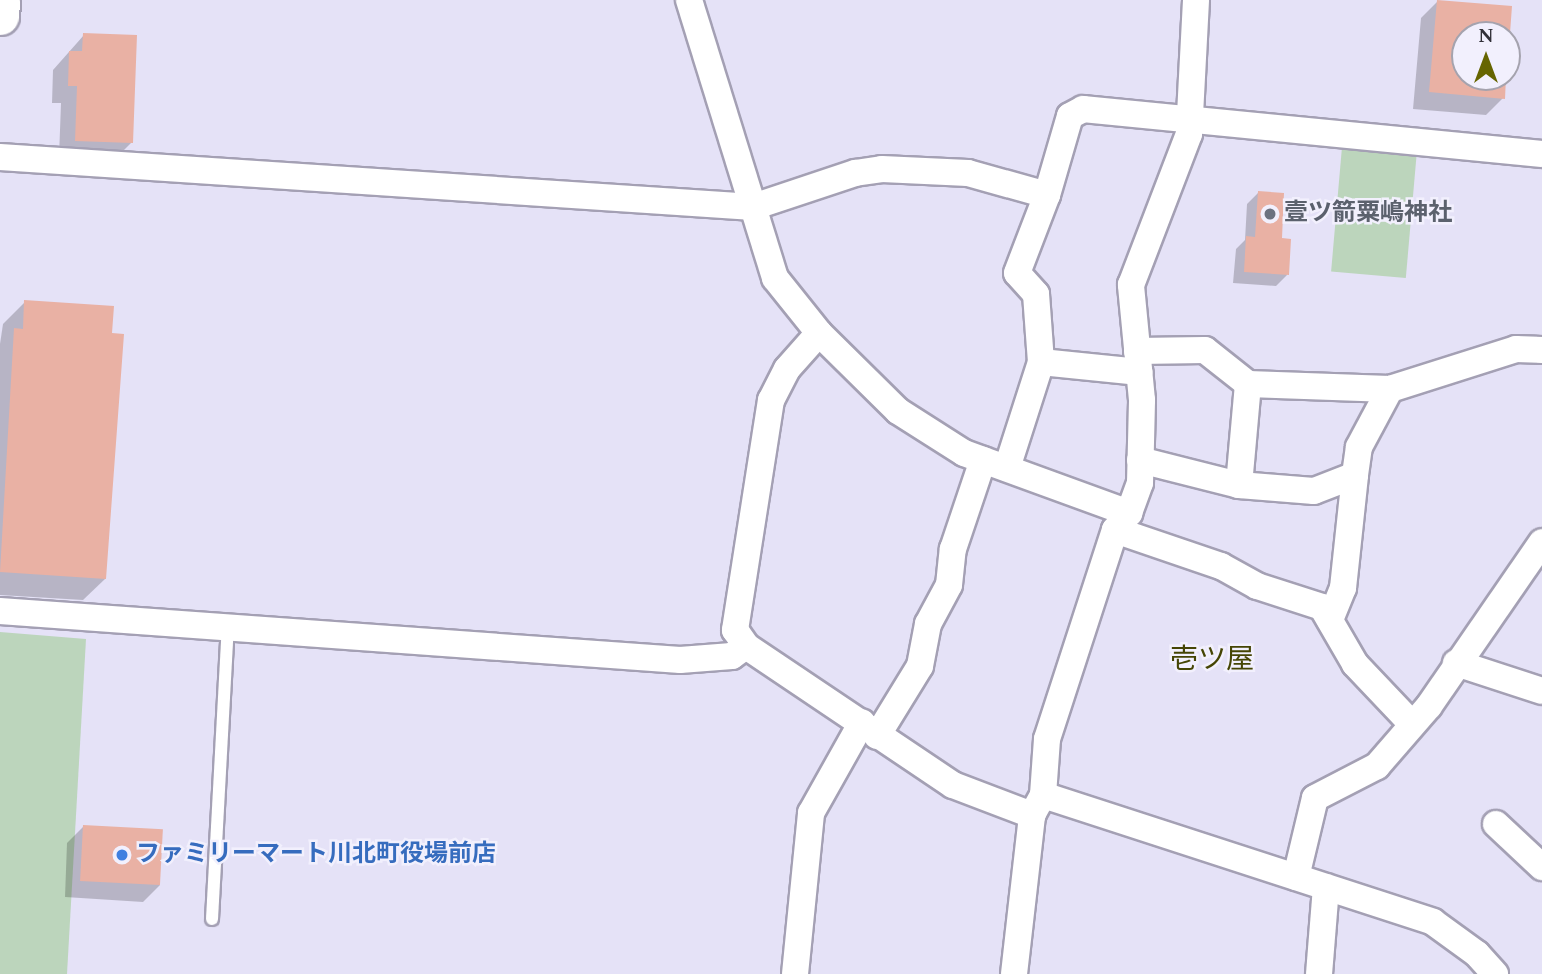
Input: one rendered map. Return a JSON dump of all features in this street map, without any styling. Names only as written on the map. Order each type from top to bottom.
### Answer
[{"type":"street","points":[[0,16],[1,0]]},
{"type":"street","points":[[689,0],[775,278],[819,333],[898,411],[964,453],[995,464],[1221,566],[1257,586],[1322,607],[1355,664],[1412,724]]},
{"type":"street","points":[[1014,974],[1047,739],[1122,522],[1140,483],[1138,362],[1131,285],[1177,170],[1190,119],[1196,0]]},
{"type":"street","points":[[795,974],[811,813],[869,729],[920,666],[928,624],[949,585],[953,549],[1041,362],[1035,294],[1017,273],[1047,195],[1070,116],[1083,109],[1542,154]]},
{"type":"street","points":[[0,157],[754,207],[855,173],[882,169],[968,173],[1047,195]]},
{"type":"street","points":[[819,333],[787,369],[771,400],[762,431],[736,611],[735,630],[746,646],[953,785],[1038,805],[1296,877],[1433,922],[1477,954],[1494,974]]},
{"type":"street","points":[[1041,362],[1138,362],[1205,350],[1248,384],[1390,389],[1516,349],[1542,350]]},
{"type":"street","points":[[1239,485],[1248,384]]},
{"type":"street","points":[[1330,620],[1343,588],[1353,528],[1354,475],[1359,447],[1390,389]]},
{"type":"street","points":[[1140,460],[1239,485],[1314,491],[1354,475]]},
{"type":"street","points":[[1296,877],[1315,798],[1377,766],[1412,724],[1542,542]]},
{"type":"street","points":[[0,611],[680,660],[732,656],[746,646]]},
{"type":"street","points":[[1456,663],[1542,691]]},
{"type":"street","points":[[1496,824],[1542,867]]},
{"type":"street","points":[[1320,974],[1326,887]]},
{"type":"lane","points":[[212,919],[229,626]]},
{"type":"green space","points":[[1342,147],[1417,154],[1406,278],[1331,272]]},
{"type":"green space","points":[[0,632],[86,639],[67,974],[0,974]]},
{"type":"building","points":[[1437,0],[1512,6],[1511,21],[1451,21],[1451,91],[1505,91],[1505,99],[1429,92]]},
{"type":"building","points":[[83,33],[137,35],[133,143],[75,141],[77,86],[68,86],[69,51],[82,51]]},
{"type":"building","name":"壹ツ箭粟嶋神社","points":[[1258,191],[1284,193],[1282,238],[1291,239],[1289,275],[1244,272],[1246,236],[1255,237]]},
{"type":"building","points":[[24,300],[114,306],[112,333],[124,334],[106,579],[0,572],[14,328],[23,329]]},
{"type":"building","name":"ファミリーマート川北町役場前店","points":[[83,825],[163,829],[160,885],[80,881]]},
{"type":"place","name":"壹ツ箭粟嶋神社","points":[[1270,214]]},
{"type":"place","name":"ファミリーマート川北町役場前店","points":[[122,855]]},
{"type":"district","name":"壱ツ屋","points":[[1212,660]]}]
